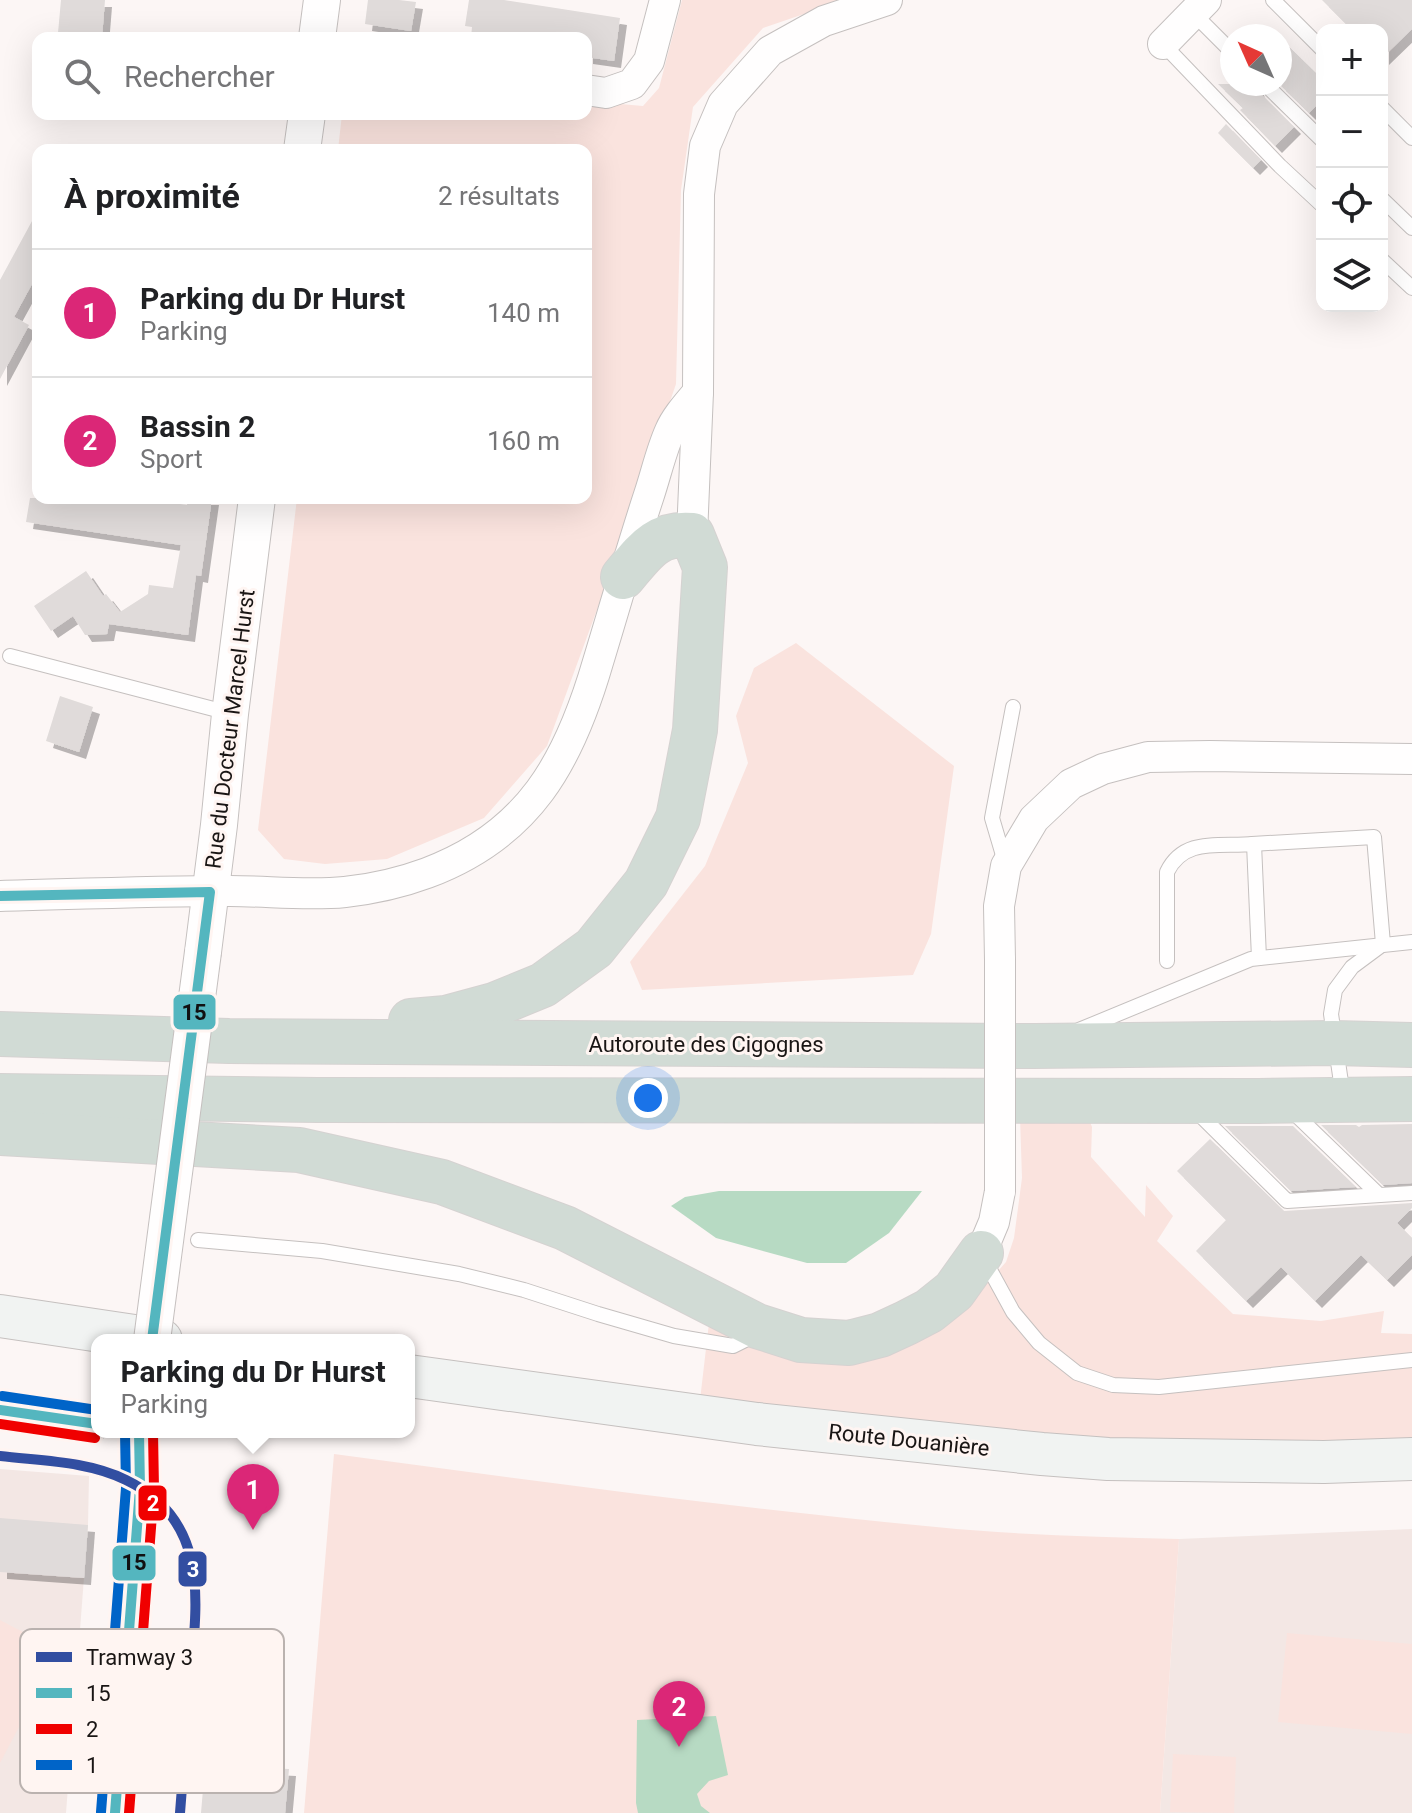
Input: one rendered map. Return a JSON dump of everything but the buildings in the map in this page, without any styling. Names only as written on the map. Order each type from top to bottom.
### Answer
[{"type":"highway","points":[[229,1041],[322,1027],[446,1018],[494,1005],[543,985],[594,948],[646,883],[678,818],[695,730],[705,567],[692,535],[678,534],[658,540],[623,577]]},
{"type":"highway","name":"Autoroute des Cigognes","points":[[0,1034],[229,1041],[1412,1045]]},
{"type":"highway","points":[[0,1096],[349,1100],[1412,1099]]},
{"type":"highway","points":[[0,1133],[299,1150],[442,1182],[565,1228],[766,1330],[801,1340],[849,1343],[880,1335],[929,1311],[954,1291],[981,1253]]},
{"type":"main road","points":[[0,1316],[121,1334]]},
{"type":"main road","name":"Route Douanière","points":[[415,1377],[757,1424],[1042,1454],[1108,1459],[1324,1462],[1412,1459]]},
{"type":"street","points":[[318,32],[322,0]]},
{"type":"street","points":[[592,91],[606,93],[632,84],[649,61],[665,0]]},
{"type":"street","points":[[692,535],[698,392],[699,194],[705,146],[723,104],[770,51],[824,21],[887,0]]},
{"type":"street","points":[[1163,44],[1199,7]]},
{"type":"street","points":[[303,144],[306,120]]},
{"type":"street","points":[[0,896],[343,892],[379,887],[450,864],[501,833],[539,793],[563,754],[592,681],[670,431],[698,392]]},
{"type":"street","name":"Rue du Docteur Marcel Hurst","points":[[153,1334],[203,952],[256,504]]},
{"type":"street","points":[[981,1253],[994,1222],[1000,1191],[999,906],[1006,866],[1034,819],[1071,784],[1103,769],[1148,757],[1412,759]]},
{"type":"street","points":[[0,1410],[91,1423]]},
{"type":"street","points":[[129,1629],[140,1488],[139,1438]]},
{"type":"street","points":[[115,1813],[117,1793]]},
{"type":"lane","points":[[1273,0],[1316,43]]},
{"type":"lane","points":[[1199,7],[1220,36]]},
{"type":"lane","points":[[1163,44],[1316,200]]},
{"type":"lane","points":[[1277,96],[1316,134]]},
{"type":"lane","points":[[1388,114],[1412,138]]},
{"type":"lane","points":[[1388,205],[1412,228]]},
{"type":"lane","points":[[1388,266],[1412,288]]},
{"type":"lane","points":[[10,656],[230,714]]},
{"type":"lane","points":[[1006,866],[992,818],[1013,707]]},
{"type":"lane","points":[[1167,961],[1167,872],[1181,852],[1193,847],[1374,837],[1383,944]]},
{"type":"lane","points":[[1252,844],[1259,958]]},
{"type":"lane","points":[[1034,1046],[1098,1023],[1251,959],[1412,942]]},
{"type":"lane","points":[[1343,1100],[1331,1014],[1335,990],[1352,967],[1383,944]]},
{"type":"lane","points":[[1186,1101],[1287,1201],[1412,1193]]},
{"type":"lane","points":[[1281,1101],[1378,1194]]},
{"type":"lane","points":[[198,1240],[322,1251],[459,1274],[524,1290],[674,1336],[733,1346],[766,1330]]},
{"type":"lane","points":[[981,1253],[1013,1312],[1039,1343],[1077,1373],[1113,1385],[1159,1387],[1412,1360]]},
{"type":"shaded area","points":[[682,0],[845,0],[763,28],[693,107],[681,190],[676,384],[547,746],[484,818],[387,859],[325,864],[284,859],[258,830],[296,504],[592,504],[592,144],[339,144],[341,120],[592,120],[592,102],[643,106],[659,88]]},
{"type":"shaded area","points":[[796,643],[954,766],[931,934],[913,975],[642,990],[630,962],[705,866],[748,763],[736,716],[754,668]]},
{"type":"shaded area","points":[[1085,1110],[1092,1127],[1091,1157],[1145,1217],[1146,1185],[1173,1216],[1157,1241],[1233,1314],[1321,1321],[1384,1311],[1381,1333],[1412,1334],[1412,1441],[1357,1443],[1085,1438],[700,1400],[709,1323],[795,1357],[981,1290],[1006,1262],[1014,1238],[1022,1178],[1020,1117]]},
{"type":"shaded area","points":[[719,1191],[922,1191],[889,1233],[846,1263],[807,1263],[716,1238],[671,1206],[685,1197]]},
{"type":"shaded area","points":[[334,1454],[861,1520],[997,1532],[1179,1539],[1160,1813],[304,1813]]},
{"type":"shaded area","points":[[0,1469],[89,1476],[80,1629],[20,1629],[20,1793],[68,1793],[66,1813],[0,1813]]},
{"type":"shaded area","points":[[1412,1529],[1412,1813],[1160,1813],[1179,1539]]},
{"type":"shaded area","points":[[0,1620],[20,1631],[20,1725],[0,1763]]},
{"type":"shaded area","points":[[1287,1633],[1412,1644],[1412,1734],[1278,1722]]},
{"type":"shaded area","points":[[716,1716],[728,1775],[709,1781],[697,1794],[701,1806],[710,1813],[638,1813],[637,1720]]},
{"type":"shaded area","points":[[1173,1754],[1236,1757],[1234,1813],[1170,1812]]},
{"type":"tram line","name":"3","points":[[0,1456],[96,1469],[126,1480],[154,1498],[174,1519],[186,1542],[193,1569],[195,1629]]},
{"type":"tram line","name":"3","points":[[180,1813],[182,1793]]},
{"type":"transit line","name":"15","points":[[0,896],[210,892],[153,1334]]},
{"type":"transit line","name":"1","points":[[2,1396],[91,1409]]},
{"type":"transit line","name":"15","points":[[0,1410],[91,1423]]},
{"type":"transit line","name":"2","points":[[0,1424],[91,1437]]},
{"type":"transit line","name":"1","points":[[115,1629],[126,1488],[125,1438]]},
{"type":"transit line","name":"15","points":[[129,1629],[140,1488],[139,1438]]},
{"type":"transit line","name":"2","points":[[143,1629],[154,1489],[153,1438]]},
{"type":"transit line","name":"1","points":[[101,1812],[102,1793]]},
{"type":"transit line","name":"15","points":[[115,1813],[117,1793]]},
{"type":"transit line","name":"2","points":[[129,1813],[131,1793]]},
{"type":"place","name":"Parking du Dr Hurst","points":[[253,1530]]},
{"type":"place","name":"Bassin 2","points":[[679,1747]]}]
